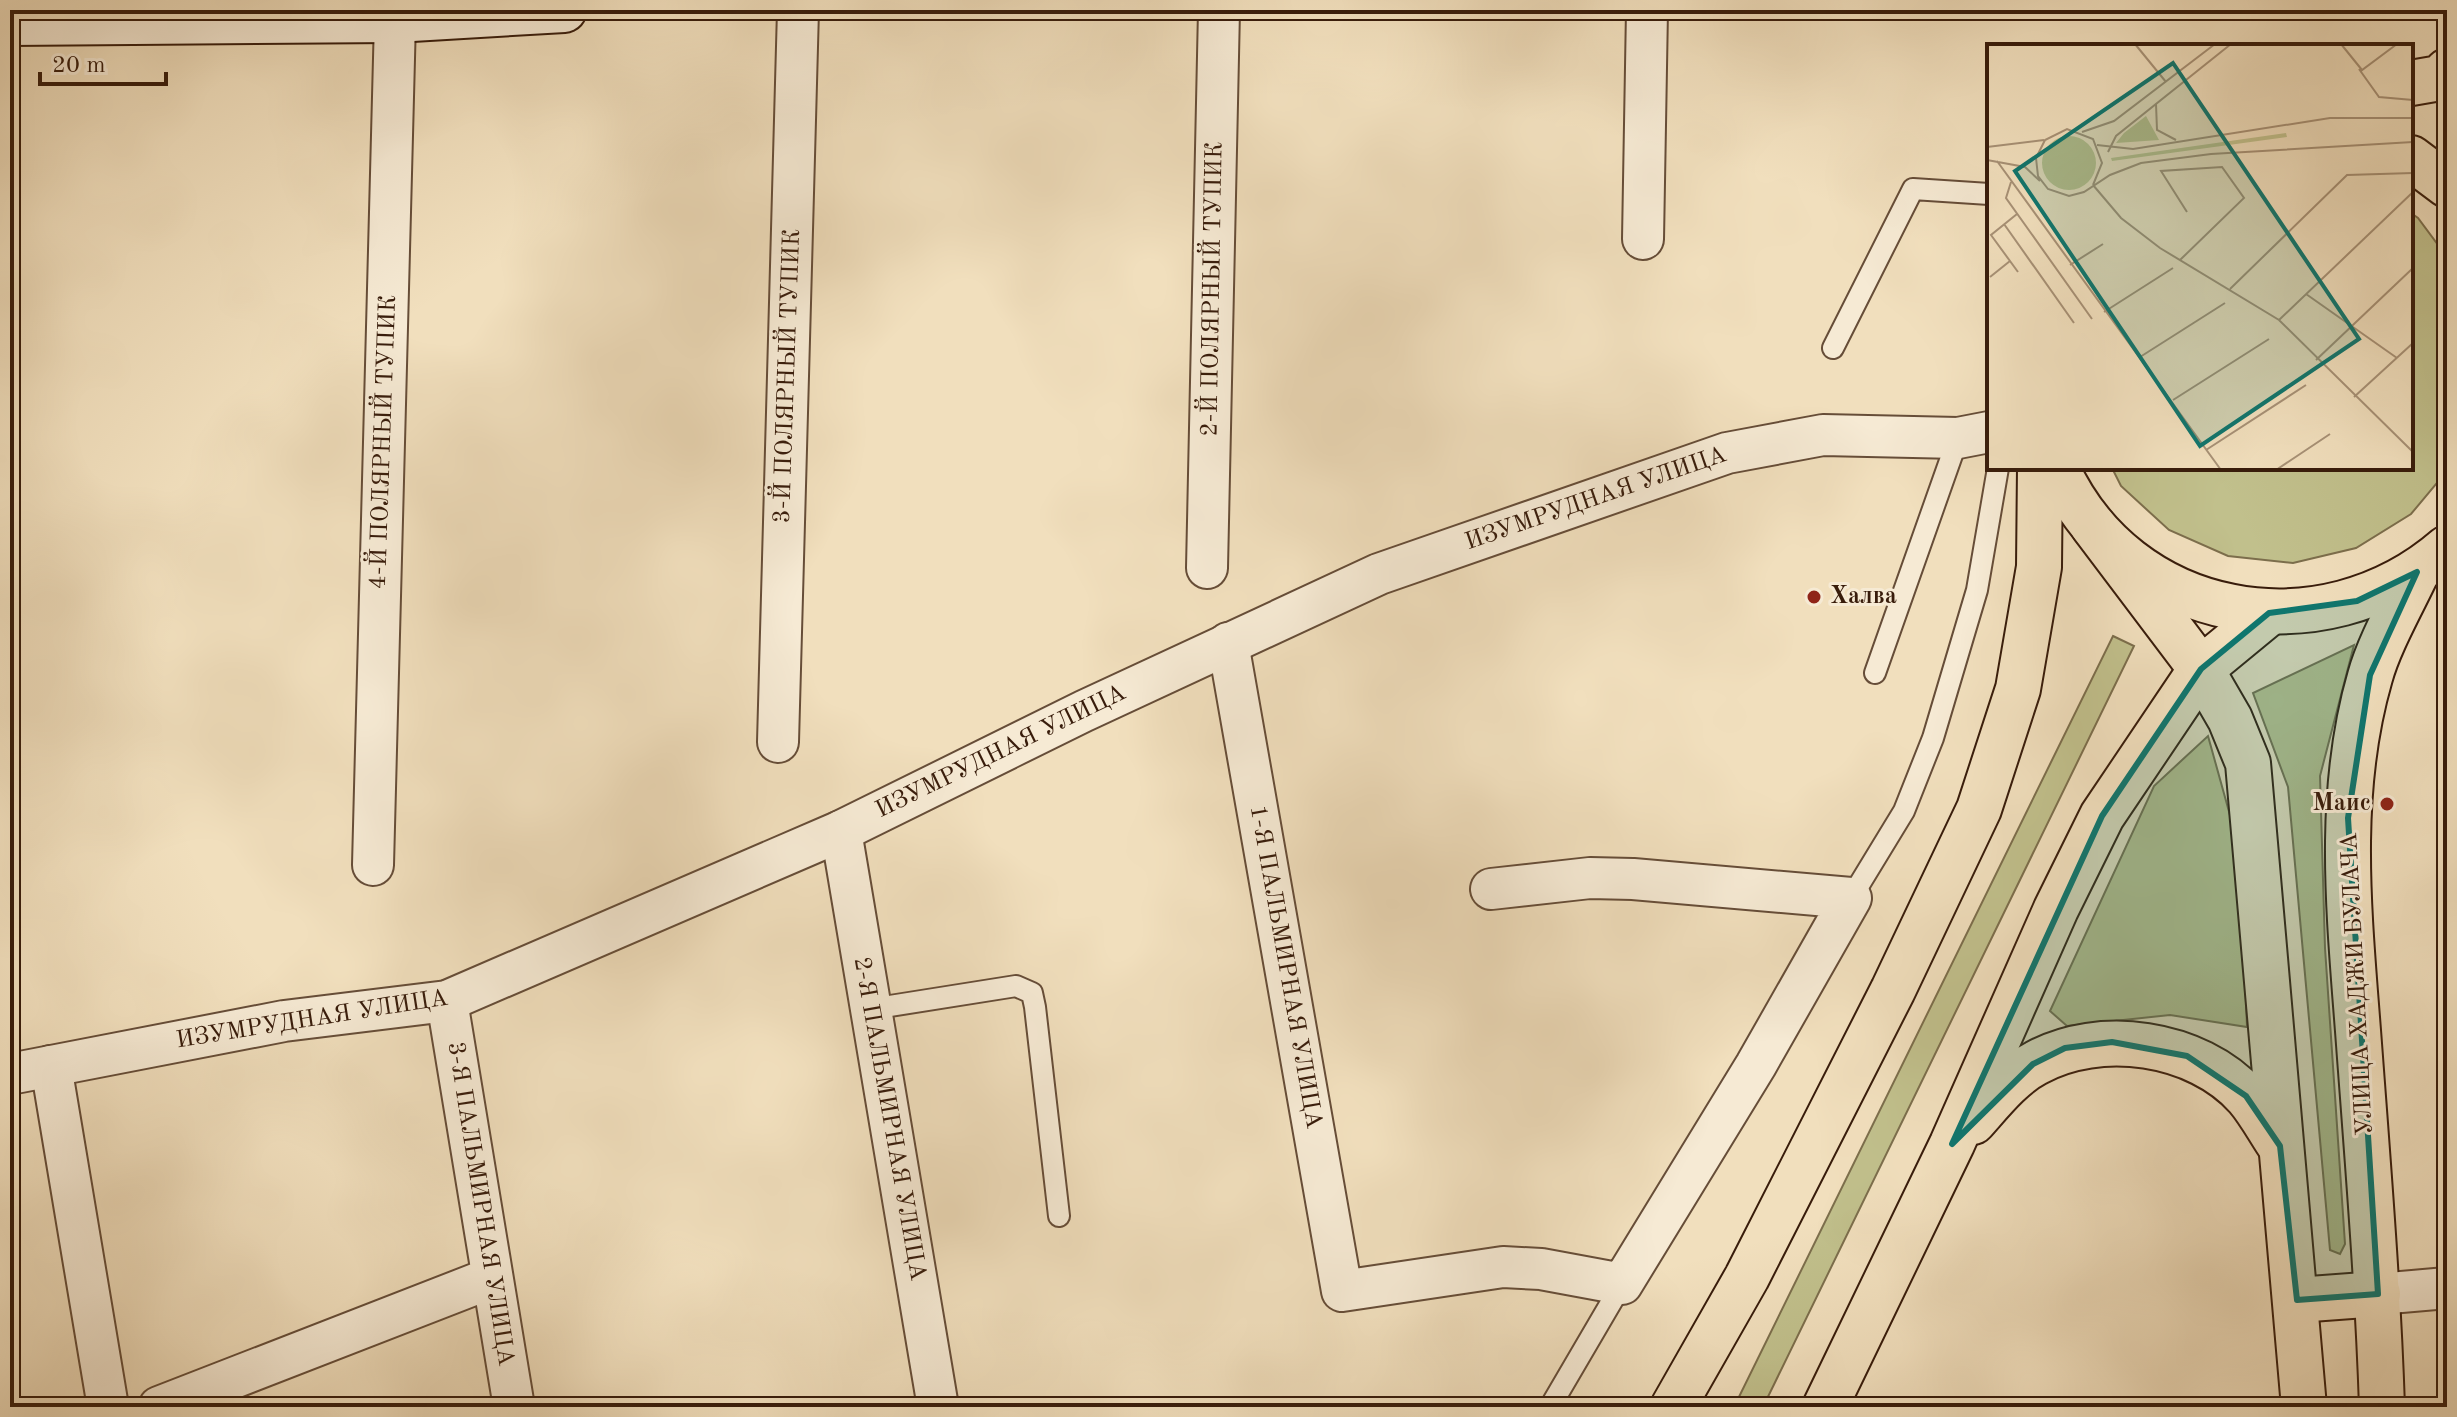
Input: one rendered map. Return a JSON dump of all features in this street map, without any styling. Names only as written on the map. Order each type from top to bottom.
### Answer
[{"type":"main road","points":[[2413,83],[2440,78],[2447,71]]},
{"type":"main road","points":[[2413,160],[2447,185]]},
{"type":"main road","points":[[1673,1407],[1754,1263],[1893,990],[1979,809],[2018,689],[2039,567],[2040,470]]},
{"type":"main road","points":[[2058,470],[2072,498],[2201,669],[2230,719],[2248,763],[2304,1407]]},
{"type":"main road","points":[[2093,526],[2139,568],[2165,585],[2235,609],[2269,613],[2327,608],[2357,601],[2387,589],[2432,560]]},
{"type":"main road","name":"УЛИЦА ХАДЖИ БУЛАЧА","points":[[2382,1407],[2378,1294],[2348,889],[2348,818],[2357,734],[2370,675],[2432,560]]},
{"type":"main road","points":[[1825,1407],[1952,1144],[2056,909],[2102,816],[2201,669],[2269,613]]},
{"type":"main road","points":[[1952,1144],[2000,1092],[2033,1064],[2065,1048],[2112,1042],[2187,1056],[2219,1075],[2246,1096],[2280,1146]]},
{"type":"main road","points":[[2297,1300],[2378,1294]]},
{"type":"street","points":[[10,23],[395,20],[564,10]]},
{"type":"street","name":"3-Й ПОЛЯРНЫЙ ТУПИК","points":[[778,742],[798,10]]},
{"type":"street","name":"2-Й ПОЛЯРНЫЙ ТУПИК","points":[[1207,568],[1219,10]]},
{"type":"street","points":[[1643,239],[1647,10]]},
{"type":"street","name":"4-Й ПОЛЯРНЫЙ ТУПИК","points":[[373,865],[395,20]]},
{"type":"street","name":"ИЗУМРУДНАЯ УЛИЦА","points":[[10,1074],[284,1021],[447,1001],[841,831],[1228,643],[1379,574],[1727,453],[1823,435],[1974,435]]},
{"type":"street","name":"1-Я ПАЛЬМИРНАЯ УЛИЦА","points":[[1228,643],[1342,1291],[1503,1267],[1541,1269],[1622,1284]]},
{"type":"street","name":"2-Я ПАЛЬМИРНАЯ УЛИЦА","points":[[841,831],[938,1407]]},
{"type":"street","points":[[1491,889],[1590,878],[1633,879],[1851,898],[1756,1065],[1622,1284]]},
{"type":"street","name":"3-Я ПАЛЬМИРНАЯ УЛИЦА","points":[[447,1001],[514,1407]]},
{"type":"street","points":[[51,1066],[108,1407]]},
{"type":"street","points":[[159,1407],[491,1278]]},
{"type":"street","points":[[2378,1294],[2447,1288]]},
{"type":"lane","points":[[1833,348],[1913,189],[1987,194]]},
{"type":"lane","points":[[1875,673],[1974,435]]},
{"type":"lane","points":[[1851,898],[1904,811],[1933,738],[1977,590],[1998,470]]},
{"type":"lane","points":[[871,1009],[1016,986],[1032,993],[1059,1216]]},
{"type":"lane","points":[[1550,1407],[1622,1284]]},
{"type":"highlighted area","points":[[2417,572],[2370,675],[2348,818],[2378,1294],[2297,1300],[2280,1146],[2246,1096],[2187,1056],[2112,1042],[2065,1048],[2033,1064],[1952,1144],[2102,816],[2201,669],[2269,613],[2357,601]]},
{"type":"shaded area","points":[[2413,214],[2418,218],[2447,257],[2447,471],[2411,514],[2356,548],[2293,563],[2228,556],[2169,530],[2121,486],[2113,470],[2413,470]]},
{"type":"shaded area","points":[[2113,636],[2134,646],[1763,1407],[1734,1407]]},
{"type":"shaded area","points":[[2354,645],[2320,776],[2325,948],[2345,1244],[2340,1254],[2330,1250],[2288,787],[2253,693]]},
{"type":"shaded area","points":[[2208,736],[2233,826],[2242,903],[2247,1027],[2170,1015],[2067,1026],[2050,1011],[2154,786]]},
{"type":"place","name":"Халва","points":[[1814,597]]},
{"type":"place","name":"Маис","points":[[2387,804]]}]
